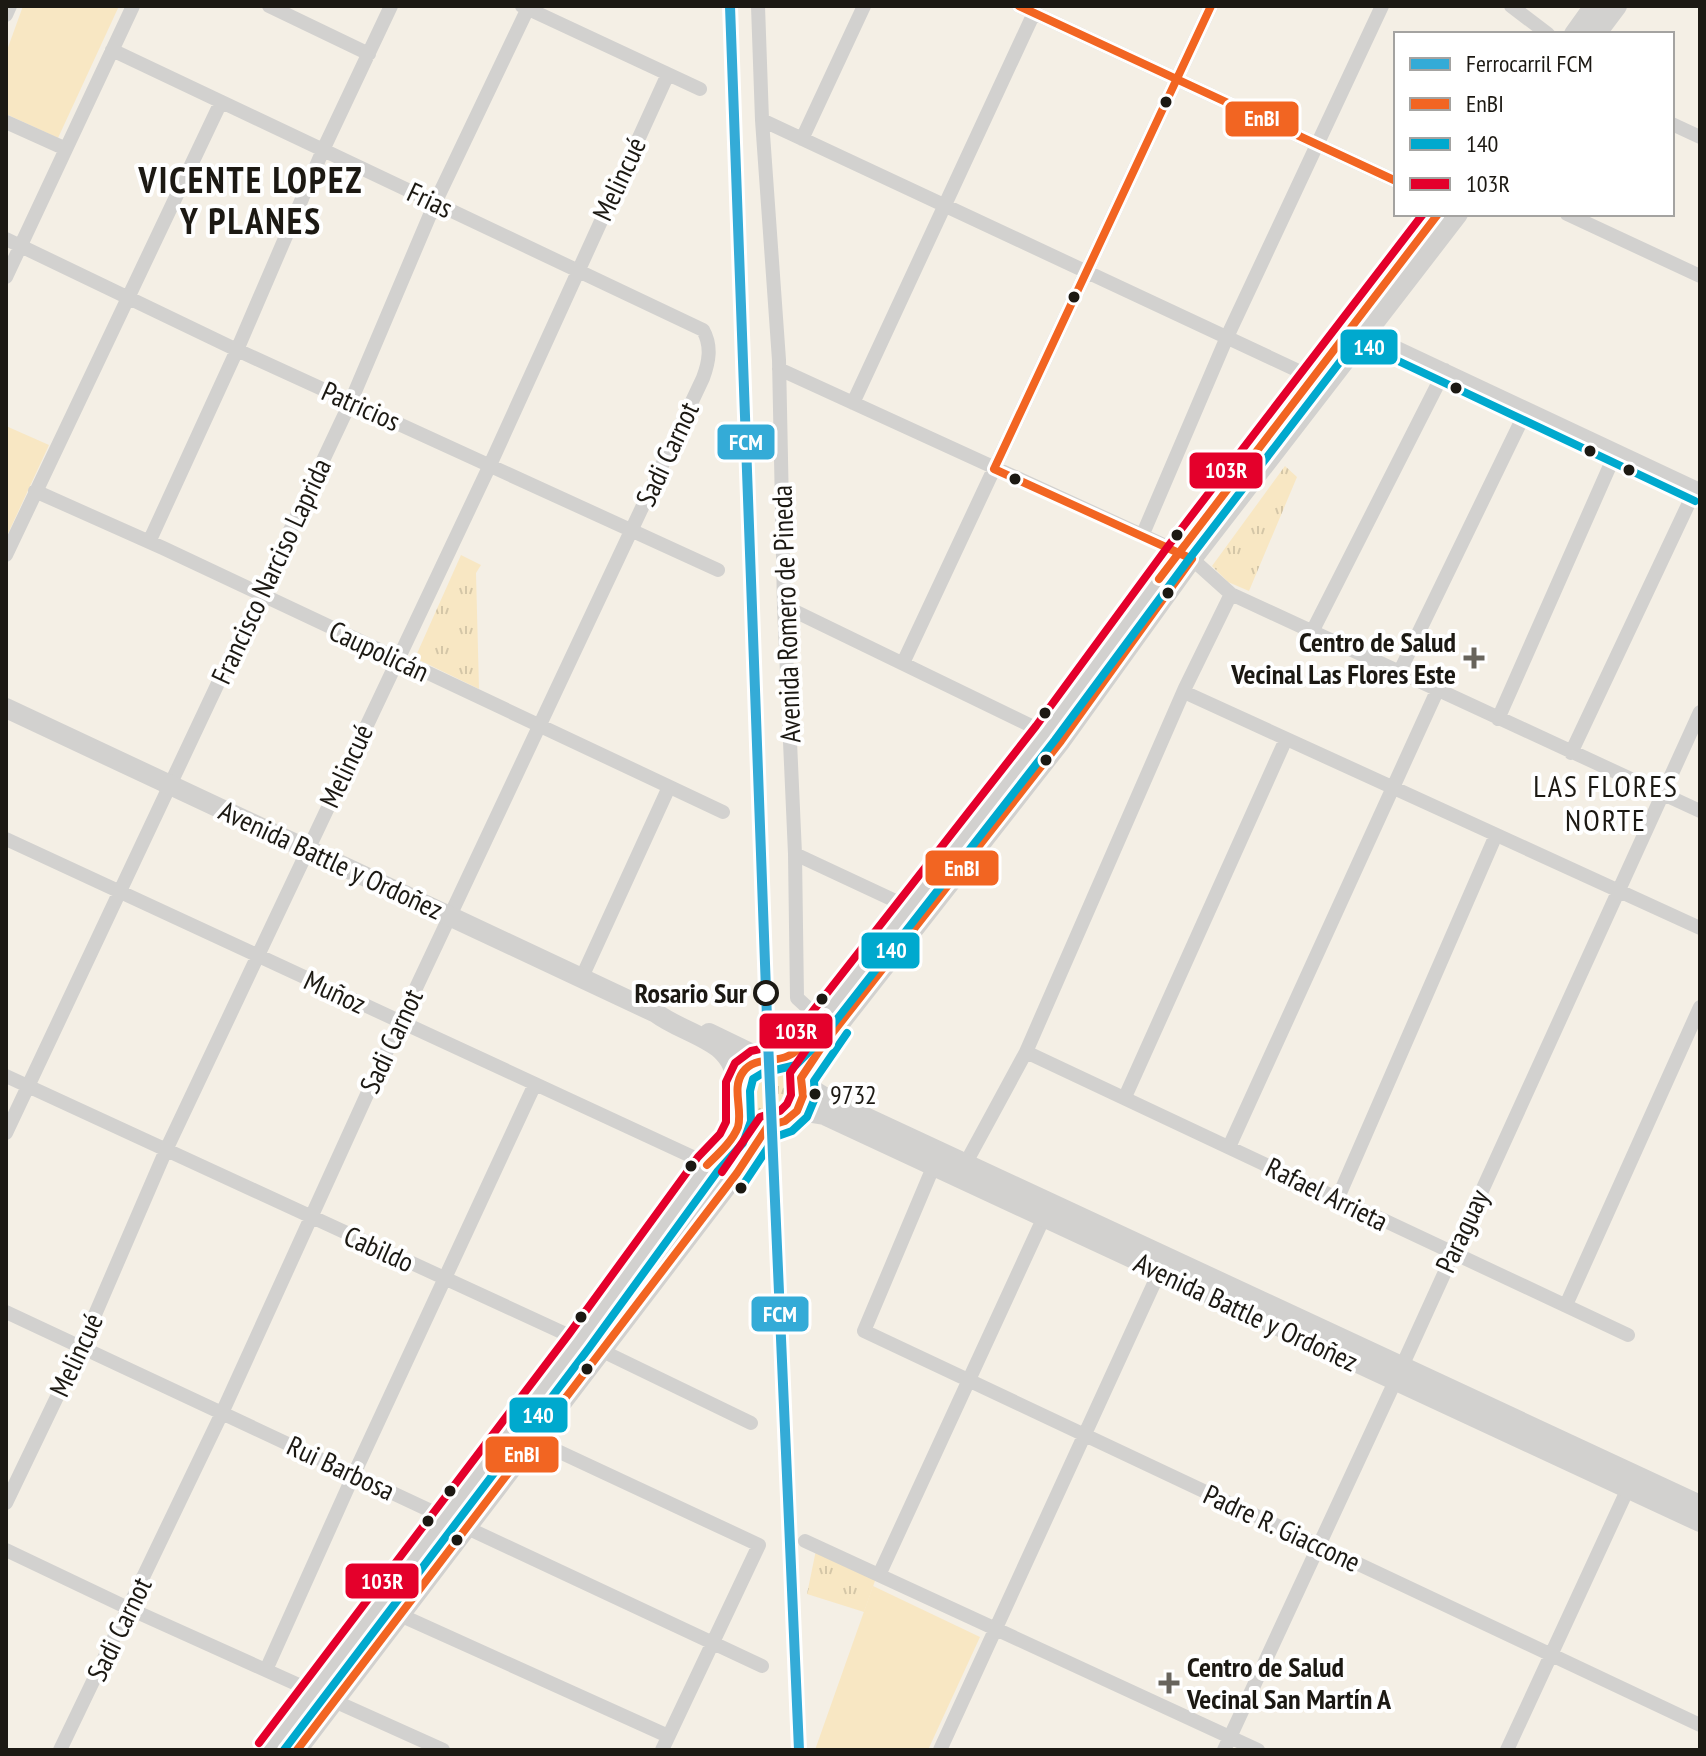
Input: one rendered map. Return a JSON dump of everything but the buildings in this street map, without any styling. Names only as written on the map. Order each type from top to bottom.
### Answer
[{"type":"main road","points":[[1575,32],[1594,6]]},
{"type":"main road","points":[[1598,32],[1617,6]]},
{"type":"main road","points":[[1360,330],[1437,216]]},
{"type":"main road","points":[[802,1081],[823,1045],[917,911],[1053,737],[1320,381],[1456,216]]},
{"type":"main road","name":"Avenida Battle y Ordoñez","points":[[6,708],[656,1013],[770,1059]]},
{"type":"main road","points":[[269,1750],[579,1341],[708,1164],[732,1139],[739,1122],[738,1096],[746,1069],[793,1053],[917,911]]},
{"type":"main road","name":"Avenida Battle y Ordoñez","points":[[656,1013],[670,1024],[720,1049],[733,1065],[738,1096]]},
{"type":"main road","points":[[738,1096],[753,1121],[768,1126],[792,1119],[804,1097],[802,1081],[792,1066],[770,1059]]},
{"type":"main road","name":"Avenida Battle y Ordoñez","points":[[802,1081],[818,1094],[936,1159]]},
{"type":"main road","name":"Avenida Battle y Ordoñez","points":[[792,1119],[806,1112],[824,1115],[962,1170],[1631,1481],[1700,1505]]},
{"type":"main road","points":[[297,1750],[752,1153],[768,1126]]},
{"type":"main road","name":"Avenida Battle y Ordoñez","points":[[962,1170],[1044,1217],[1163,1265]]},
{"type":"main road","name":"Avenida Battle y Ordoñez","points":[[1631,1481],[1700,1522]]},
{"type":"street","points":[[6,15],[10,6]]},
{"type":"street","points":[[6,277],[133,6]]},
{"type":"street","points":[[269,6],[369,54]]},
{"type":"street","points":[[149,542],[237,350],[323,150],[391,6]]},
{"type":"street","name":"Avenida Romero de Pineda","points":[[758,6],[762,120],[779,369],[797,998],[821,1020]]},
{"type":"street","points":[[802,139],[864,6]]},
{"type":"street","points":[[1019,6],[1394,180]]},
{"type":"street","points":[[903,663],[1211,6]]},
{"type":"street","points":[[1142,536],[1227,337],[1382,6]]},
{"type":"street","points":[[1511,6],[1545,32]]},
{"type":"street","points":[[527,7],[700,89]]},
{"type":"street","name":"Francisco Narciso Laprida","points":[[6,1133],[351,401],[435,203],[527,7]]},
{"type":"street","points":[[853,403],[1034,13]]},
{"type":"street","name":"Frias","points":[[112,50],[703,330]]},
{"type":"street","name":"Melincué","points":[[6,1503],[81,1347],[166,1150],[490,465],[668,74]]},
{"type":"street","points":[[6,555],[221,102]]},
{"type":"street","points":[[762,120],[1320,381]]},
{"type":"street","points":[[6,122],[66,149]]},
{"type":"street","points":[[1674,125],[1700,137]]},
{"type":"street","points":[[1571,216],[1700,276]]},
{"type":"street","name":"Patricios","points":[[6,239],[237,350],[718,570]]},
{"type":"street","name":"Sadi Carnot","points":[[60,1750],[222,1413],[400,1022],[703,378],[708,364],[709,340],[703,330]]},
{"type":"street","points":[[1360,330],[1698,489],[1571,753]]},
{"type":"street","points":[[779,369],[1186,556],[1231,594],[1700,811]]},
{"type":"street","points":[[1312,632],[1445,370]]},
{"type":"street","points":[[1399,673],[1527,409]]},
{"type":"street","points":[[1498,719],[1616,452]]},
{"type":"street","name":"Caupolicán","points":[[35,491],[723,812]]},
{"type":"street","points":[[962,1170],[1026,1052],[1184,692],[1231,594]]},
{"type":"street","points":[[784,606],[1053,737]]},
{"type":"street","points":[[1229,1147],[1437,691]]},
{"type":"street","points":[[1184,692],[1700,928]]},
{"type":"street","name":"Paraguay","points":[[1227,1744],[1700,712]]},
{"type":"street","points":[[1125,1097],[1286,739]]},
{"type":"street","points":[[582,977],[669,787]]},
{"type":"street","points":[[1337,1200],[1496,835]]},
{"type":"street","name":"Muñoz","points":[[6,839],[708,1164]]},
{"type":"street","points":[[795,854],[917,911]]},
{"type":"street","points":[[1566,1305],[1700,1007]]},
{"type":"street","name":"Rafael Arrieta","points":[[1026,1052],[1628,1335]]},
{"type":"street","name":"Cabildo","points":[[6,1076],[751,1423]]},
{"type":"street","points":[[266,1670],[535,1084]]},
{"type":"street","name":"Padre R. Giaccone","points":[[936,1159],[864,1331],[1700,1725]]},
{"type":"street","points":[[879,1575],[1044,1217]]},
{"type":"street","points":[[940,1750],[1163,1265]]},
{"type":"street","name":"Rui Barbosa","points":[[6,1312],[762,1666]]},
{"type":"street","points":[[400,1615],[665,1743],[759,1545],[534,1440]]},
{"type":"street","points":[[1507,1750],[1631,1481]]},
{"type":"street","points":[[805,1541],[996,1629],[1227,1744],[1258,1750]]},
{"type":"street","points":[[6,1550],[443,1750]]},
{"type":"green space","points":[[23,6],[119,6],[58,138],[6,114],[6,53]]},
{"type":"green space","points":[[6,426],[49,445],[6,538]]},
{"type":"green space","points":[[1285,466],[1297,477],[1249,591],[1228,582],[1212,566]]},
{"type":"green space","points":[[461,555],[481,565],[476,573],[479,689],[415,658]]},
{"type":"green space","points":[[754,1062],[797,1072],[792,1119],[753,1121],[740,1077]]},
{"type":"green space","points":[[816,1550],[876,1578],[864,1612],[807,1594]]},
{"type":"green space","points":[[873,1586],[980,1637],[928,1750],[815,1750]]},
{"type":"rail line","name":"FCM","points":[[730,6],[767,1018],[799,1750]]},
{"type":"transit line","name":"EnBI","points":[[1019,6],[1394,180]]},
{"type":"transit line","name":"EnBI","points":[[297,1750],[737,1173],[768,1126],[785,1121],[797,1111],[803,1096],[801,1078],[823,1045],[1061,741],[1192,559],[994,469],[1211,6]]},
{"type":"transit line","name":"103R","points":[[259,1743],[569,1334],[698,1157],[720,1134],[726,1122],[726,1082],[735,1063],[751,1051],[784,1044],[802,1025],[1036,726],[1169,545],[1421,216]]},
{"type":"transit line","name":"EnBI","points":[[1159,579],[1436,216]]},
{"type":"transit line","name":"140","points":[[284,1750],[589,1348],[717,1172],[743,1143],[751,1121],[750,1091],[753,1079],[763,1073],[796,1065],[820,1041],[1055,740],[1356,341],[1695,501]]},
{"type":"transit line","name":"EnBI","points":[[707,1165],[738,1127],[737,1092],[743,1072],[758,1062],[794,1053],[825,1015]]},
{"type":"transit line","name":"103R","points":[[722,1172],[760,1117],[780,1111],[787,1104],[791,1095],[790,1073],[826,1021]]},
{"type":"transit line","name":"140","points":[[741,1188],[775,1137],[792,1131],[807,1117],[815,1098],[814,1081],[847,1033]]},
{"type":"place","name":"Centro de Salud Vecinal Las Flores Este","points":[[1474,658]]},
{"type":"place","name":"Rosario Sur","points":[[766,993]]},
{"type":"place","name":"9732","points":[[815,1094]]},
{"type":"place","name":"Centro de Salud Vecinal San Martín A","points":[[1169,1683]]},
{"type":"district","name":"VICENTE LOPEZ Y PLANES","points":[[251,200]]},
{"type":"district","name":"LAS FLORES NORTE","points":[[1606,804]]}]
